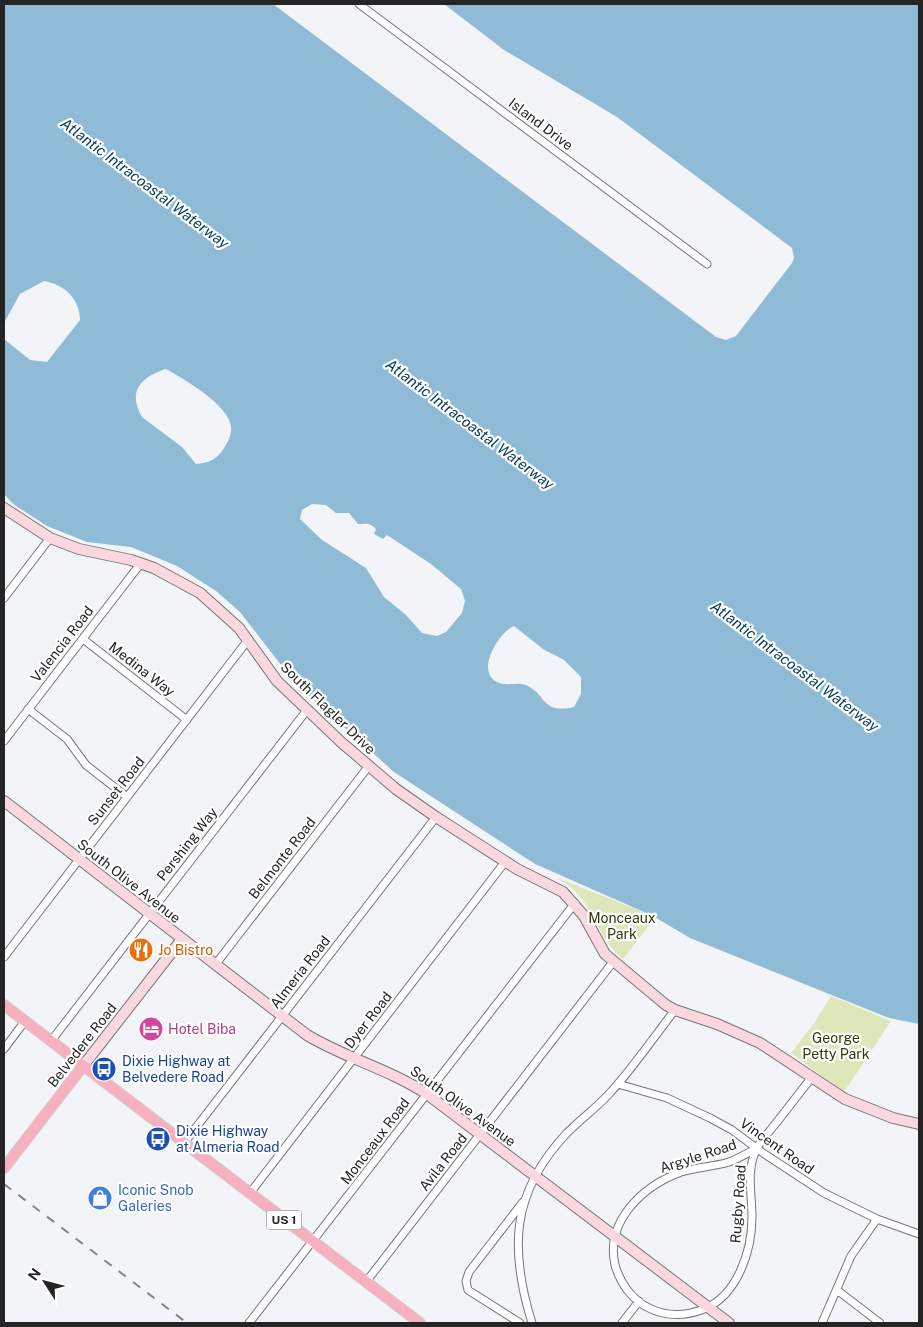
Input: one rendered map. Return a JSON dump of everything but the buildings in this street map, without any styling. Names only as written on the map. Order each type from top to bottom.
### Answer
[{"type":"main road","name":"US 1","points":[[4,1005],[420,1323]]},
{"type":"main road","name":"Belvedere Road","points":[[4,1168],[83,1066]]},
{"type":"street","name":"Island Drive","points":[[359,4],[707,264]]},
{"type":"street","name":"South Flagler Drive","points":[[4,508],[50,538],[79,549],[140,563],[172,576],[200,593],[227,615],[248,640],[277,681],[368,767],[436,817],[506,862],[553,887],[575,903],[584,916],[599,946],[613,962],[675,1010],[717,1024],[760,1044],[845,1099],[893,1118],[919,1124]]},
{"type":"street","points":[[4,598],[50,538]]},
{"type":"street","name":"Valencia Road","points":[[4,741],[140,563]]},
{"type":"street","name":"Medina Way","points":[[82,639],[187,720]]},
{"type":"street","name":"Sunset Road","points":[[4,957],[248,640]]},
{"type":"street","points":[[28,709],[67,739],[86,765],[127,797]]},
{"type":"street","name":"Pershing Way","points":[[51,1041],[307,710]]},
{"type":"street","name":"Belmonte Road","points":[[215,965],[368,767]]},
{"type":"street","name":"South Olive Avenue","points":[[4,801],[282,1016],[316,1040],[392,1072],[427,1094],[729,1323]]},
{"type":"street","name":"Almeria Road","points":[[184,1143],[436,817]]},
{"type":"street","name":"Dyer Road","points":[[250,1193],[506,862]]},
{"type":"street","name":"Monceaux Road","points":[[249,1323],[575,903]]},
{"type":"street","name":"Belvedere Road","points":[[83,1066],[182,939]]},
{"type":"street","name":"Avila Road","points":[[366,1282],[613,962]]},
{"type":"street","points":[[520,1323],[497,1306],[468,1290],[466,1281],[469,1272],[523,1202],[543,1163],[566,1134],[618,1084],[675,1010]]},
{"type":"street","points":[[4,1049],[25,1021]]},
{"type":"street","points":[[756,1149],[811,1078]]},
{"type":"street","name":"Vincent Road","points":[[618,1084],[687,1107],[732,1130],[756,1149],[824,1193],[877,1219],[919,1233]]},
{"type":"street","name":"Argyle Road","points":[[614,1236],[622,1219],[635,1201],[657,1183],[688,1170],[728,1162],[756,1149]]},
{"type":"street","name":"Rugby Road","points":[[708,1307],[726,1293],[744,1261],[751,1232],[752,1216],[749,1185],[756,1149]]},
{"type":"street","points":[[523,1202],[519,1232],[518,1267],[524,1298],[532,1323]]},
{"type":"street","points":[[822,1323],[851,1256],[877,1219]]},
{"type":"street","points":[[614,1236],[614,1256],[618,1275],[628,1292],[639,1302],[656,1311],[675,1315],[694,1313],[708,1307]]},
{"type":"street","points":[[837,1290],[880,1323]]},
{"type":"street","points":[[622,1323],[639,1302]]},
{"type":"green space","name":"Monceaux Park","points":[[555,877],[655,918],[623,959],[605,938],[587,906],[579,896],[569,886]]},
{"type":"green space","name":"George Petty Park","points":[[831,996],[891,1021],[844,1092],[791,1053],[815,1022]]},
{"type":"water","name":"Atlantic Intracoastal Waterway","points":[[4,4],[273,4],[716,337],[726,340],[736,336],[792,263],[794,258],[792,248],[617,117],[504,50],[444,4],[919,4],[919,1024],[889,1018],[690,938],[653,916],[535,864],[394,772],[295,683],[240,612],[216,591],[177,566],[131,547],[87,542],[47,526],[13,504],[4,494],[4,339],[30,360],[47,362],[80,320],[77,305],[70,294],[58,285],[44,281],[20,294],[4,323]],"holes":[[[166,369],[214,402],[223,410],[228,419],[231,427],[229,438],[221,452],[212,460],[196,464],[182,447],[142,417],[136,400],[136,392],[143,381],[157,372]],[[312,504],[326,505],[336,513],[349,513],[358,524],[372,525],[376,529],[374,534],[383,539],[387,535],[431,564],[461,589],[465,601],[462,613],[446,632],[437,636],[422,633],[405,614],[384,597],[366,568],[322,540],[300,519],[302,510]],[[514,626],[543,649],[564,660],[581,677],[581,694],[574,707],[564,709],[550,706],[528,686],[505,684],[497,682],[491,677],[488,669],[492,652],[496,643]]]},
{"type":"railway","points":[[4,1184],[187,1323]]},
{"type":"place","name":"Jo Bistro","points":[[141,950]]},
{"type":"place","name":"Hotel Biba","points":[[151,1029]]},
{"type":"place","name":"Dixie Highway at Belvedere Road","points":[[104,1069]]},
{"type":"place","name":"Dixie Highway at Almeria Road","points":[[158,1139]]},
{"type":"place","name":"Iconic Snob Galeries","points":[[100,1198]]}]
